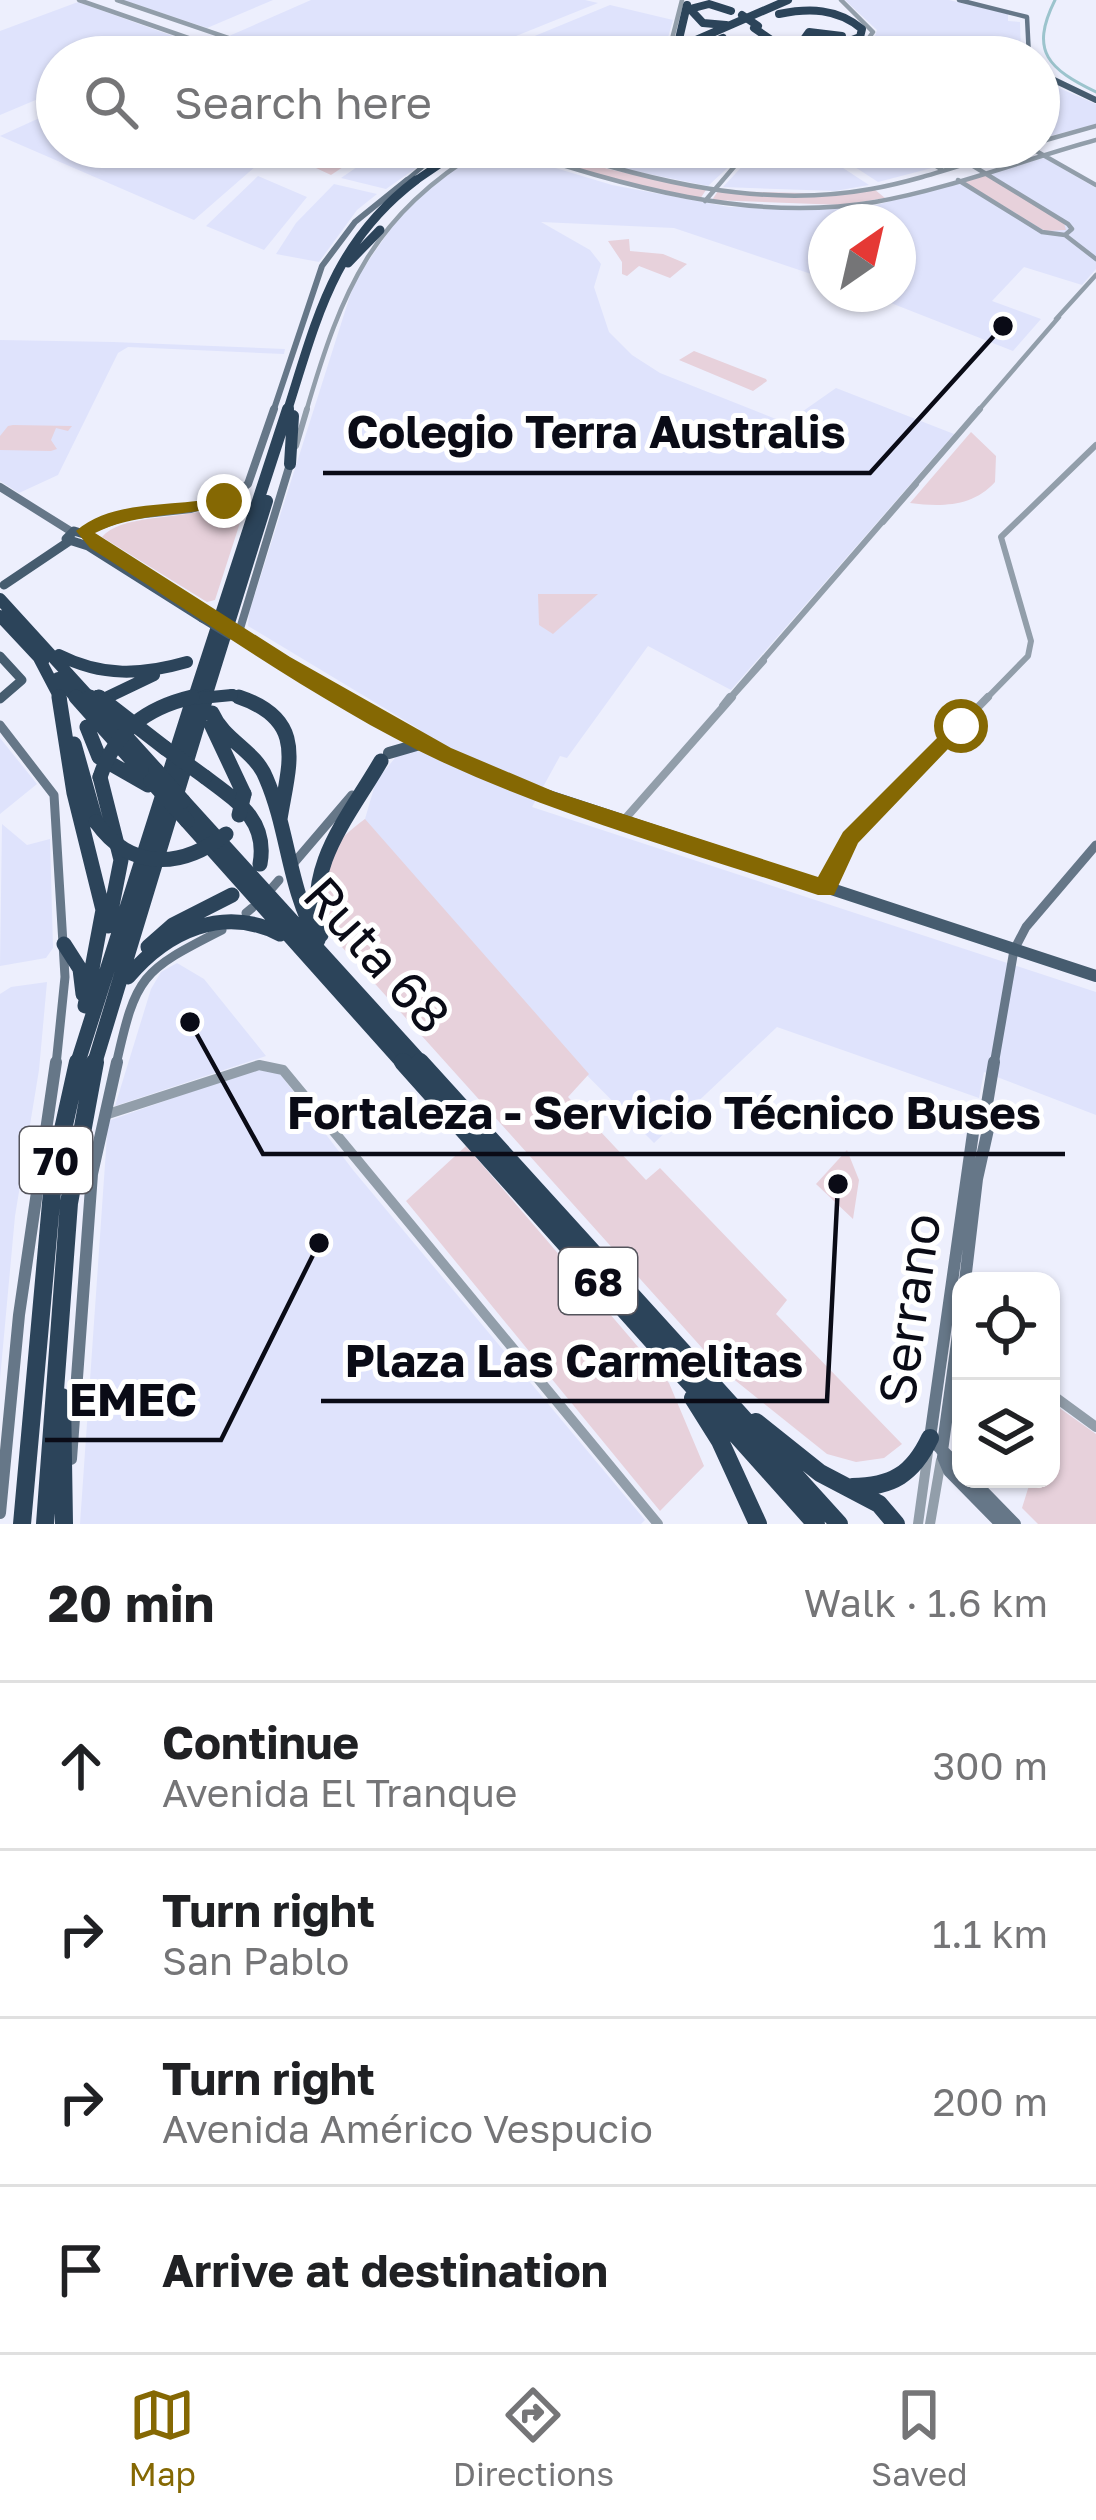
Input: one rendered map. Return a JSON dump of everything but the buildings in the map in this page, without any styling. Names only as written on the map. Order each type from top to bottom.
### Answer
[{"type":"highway","points":[[678,36],[686,0]]},
{"type":"highway","points":[[718,0],[767,36]]},
{"type":"highway","points":[[762,11],[769,5],[766,0]]},
{"type":"highway","points":[[717,36],[798,0]]},
{"type":"highway","points":[[736,12],[707,24],[690,10],[711,4],[736,12],[762,11],[798,0]]},
{"type":"highway","points":[[723,36],[779,14],[798,0]]},
{"type":"highway","points":[[838,0],[863,24],[867,33],[863,36]]},
{"type":"highway","points":[[700,36],[736,12]]},
{"type":"highway","points":[[779,14],[833,13],[862,28],[857,36]]},
{"type":"highway","points":[[756,27],[778,36]]},
{"type":"highway","points":[[805,36],[824,31],[842,36]]},
{"type":"highway","name":"70","points":[[22,1524],[52,1183],[80,1047],[230,632],[276,444],[326,291],[356,237],[401,190],[437,168]]},
{"type":"highway","name":"70","points":[[45,1524],[73,1169],[103,1030],[344,266],[393,204],[442,168]]},
{"type":"highway","points":[[356,237],[382,198]]},
{"type":"highway","points":[[344,266],[380,230]]},
{"type":"highway","points":[[274,410],[276,444]]},
{"type":"highway","points":[[290,464],[293,416]]},
{"type":"highway","name":"Ruta 68","points":[[2,592],[41,652],[152,779],[183,801],[838,1524]]},
{"type":"highway","name":"Ruta 68","points":[[0,616],[73,679],[164,795],[817,1524]]},
{"type":"highway","points":[[108,697],[187,662],[230,632]]},
{"type":"highway","points":[[41,652],[62,699],[96,822],[117,849],[151,862],[193,856],[226,834],[239,815],[244,794],[240,778],[217,743],[212,679]]},
{"type":"highway","points":[[41,652],[102,674],[187,662]]},
{"type":"highway","points":[[73,679],[260,824],[265,843],[260,864]]},
{"type":"highway","points":[[80,1047],[120,874],[118,842],[103,803],[100,777],[112,746],[149,712],[184,698],[232,695],[271,712],[289,736],[292,765],[280,836]]},
{"type":"highway","points":[[212,713],[226,738],[262,769],[298,910],[342,977]]},
{"type":"highway","points":[[87,727],[88,742],[97,757],[152,779]]},
{"type":"highway","points":[[68,728],[74,793],[103,910],[82,1020]]},
{"type":"highway","points":[[342,977],[316,922],[314,883],[326,854],[386,757]]},
{"type":"highway","points":[[103,1030],[142,952],[165,931],[232,895]]},
{"type":"highway","points":[[128,976],[157,948],[225,919],[261,922],[301,949]]},
{"type":"highway","points":[[64,944],[82,980],[80,1047]]},
{"type":"highway","points":[[640,1327],[703,1412],[758,1524]]},
{"type":"highway","points":[[57,1356],[66,1524]]},
{"type":"highway","points":[[717,1390],[806,1463],[879,1504],[896,1524]]},
{"type":"highway","points":[[13,1524],[32,1406]]},
{"type":"highway","points":[[847,1487],[880,1487],[906,1477],[936,1445]]},
{"type":"main road","points":[[959,0],[1025,16],[1027,36]]},
{"type":"main road","points":[[1060,84],[1096,100]]},
{"type":"main road","points":[[2,592],[72,539],[122,513],[200,508],[237,494],[255,474],[320,270],[346,232],[421,168]]},
{"type":"main road","points":[[230,632],[290,464]]},
{"type":"main road","points":[[0,487],[72,539],[204,615]]},
{"type":"main road","points":[[86,533],[230,632],[405,734],[509,783],[1096,976]]},
{"type":"main road","points":[[0,656],[22,680],[0,700]]},
{"type":"main road","points":[[0,724],[54,795],[64,944],[62,1022],[30,1221],[0,1513]]},
{"type":"main road","points":[[293,864],[405,734]]},
{"type":"main road","points":[[386,757],[424,744]]},
{"type":"main road","name":"Serrano","points":[[966,1272],[977,1179],[991,1117],[986,1110],[1014,950],[1026,927],[1096,845]]},
{"type":"main road","points":[[66,1524],[85,1238],[100,1117],[140,983],[167,956],[222,930]]},
{"type":"main road","name":"Serrano","points":[[936,1445],[974,1126],[986,1110]]},
{"type":"main road","name":"Serrano","points":[[936,1445],[952,1364]]},
{"type":"main road","points":[[936,1445],[952,1460]]},
{"type":"main road","points":[[936,1445],[949,1471],[1001,1524]]},
{"type":"main road","points":[[980,1488],[1016,1524]]},
{"type":"street","points":[[79,0],[183,36]]},
{"type":"street","points":[[117,0],[222,36]]},
{"type":"street","points":[[1060,136],[1096,126]]},
{"type":"street","points":[[1060,150],[1096,140]]},
{"type":"street","points":[[1060,164],[1096,185]]},
{"type":"street","points":[[290,464],[343,297],[380,230],[444,168]]},
{"type":"street","points":[[568,168],[705,201],[846,206],[997,168]]},
{"type":"street","points":[[611,168],[714,189],[849,193],[945,168]]},
{"type":"street","points":[[705,201],[734,168]]},
{"type":"street","points":[[977,168],[1067,224],[1072,230],[1065,235]]},
{"type":"street","points":[[941,169],[1042,232],[1065,235],[1096,259]]},
{"type":"street","points":[[621,823],[1096,274]]},
{"type":"street","points":[[827,889],[850,838],[1027,659],[1031,632],[1002,553],[1001,537],[1096,445]]},
{"type":"street","points":[[100,1117],[259,1065],[283,1070],[658,1524]]},
{"type":"street","points":[[1060,1401],[1096,1427]]},
{"type":"street","name":"Serrano","points":[[918,1524],[936,1445]]},
{"type":"street","name":"Serrano","points":[[930,1524],[936,1445]]},
{"type":"shaded area","points":[[123,0],[273,0],[207,28]]},
{"type":"shaded area","points":[[311,0],[598,3],[516,36],[229,36]]},
{"type":"shaded area","points":[[845,0],[949,0],[1008,14],[1008,21],[1020,22],[1020,36],[875,36],[877,30]]},
{"type":"shaded area","points":[[78,2],[173,36],[36,36],[36,100],[0,115],[0,31]]},
{"type":"shaded area","points":[[610,5],[673,20],[668,36],[535,36]]},
{"type":"shaded area","points":[[1060,88],[1096,104],[1096,124],[1060,133]]},
{"type":"shaded area","points":[[36,120],[36,152],[0,136]]},
{"type":"shaded area","points":[[1060,167],[1096,188],[1096,269],[1082,285],[1024,267],[992,301],[1041,319],[1013,351],[914,312],[916,204],[880,204],[1008,168]]},
{"type":"shaded area","points":[[74,168],[254,168],[194,220]]},
{"type":"shaded area","points":[[356,168],[416,168],[386,189],[341,178]]},
{"type":"shaded area","points":[[457,168],[556,168],[612,185],[729,207],[808,208],[808,273],[674,228],[541,222],[590,250],[601,264],[594,287],[609,332],[660,373],[786,423],[836,388],[954,434],[731,690],[648,646],[567,758],[560,756],[532,807],[1096,992],[1096,1115],[984,1072],[979,1098],[777,1027],[654,1143],[349,835],[365,819],[376,781],[419,729],[248,626],[355,280],[411,200]]},
{"type":"shaded area","points":[[572,168],[605,168],[706,190],[700,199]]},
{"type":"shaded area","points":[[621,168],[727,168],[708,186]]},
{"type":"shaded area","points":[[741,168],[843,168],[869,185],[835,191],[723,187]]},
{"type":"shaded area","points":[[856,168],[932,168],[878,182]]},
{"type":"shaded area","points":[[983,174],[1064,223],[1066,230],[1045,231],[961,180]]},
{"type":"shaded area","points":[[258,176],[307,197],[264,250],[206,226]]},
{"type":"shaded area","points":[[334,184],[377,194],[357,210],[319,262],[276,254],[296,223]]},
{"type":"shaded area","points":[[874,189],[885,198],[848,204],[712,200],[718,191],[847,194]]},
{"type":"shaded area","points":[[629,239],[630,251],[663,254],[687,264],[670,278],[639,266],[627,276],[622,274],[622,262],[608,241]]},
{"type":"shaded area","points":[[0,340],[285,349],[284,354],[128,347],[118,353],[58,475],[19,493],[0,481]]},
{"type":"shaded area","points":[[694,351],[767,381],[753,391],[679,360]]},
{"type":"shaded area","points":[[8,426],[72,426],[68,431],[56,428],[51,440],[57,449],[51,451],[0,450],[0,436]]},
{"type":"shaded area","points":[[971,432],[996,456],[995,482],[977,496],[956,503],[910,503]]},
{"type":"shaded area","points":[[248,498],[215,600],[207,602],[102,537],[128,523],[208,510]]},
{"type":"shaded area","points":[[538,594],[598,594],[553,634],[539,625]]},
{"type":"shaded area","points":[[0,738],[37,784],[0,814]]},
{"type":"shaded area","points":[[365,819],[589,1074],[568,1097],[646,1180],[660,1168],[787,1300],[776,1314],[902,1444],[884,1458],[856,1462],[827,1454],[721,1369],[342,947],[323,911],[321,877],[335,847]]},
{"type":"shaded area","points":[[2,824],[27,845],[50,839],[53,948],[46,958],[0,966]]},
{"type":"shaded area","points":[[177,963],[204,979],[266,1056],[115,1106],[151,989],[161,972]]},
{"type":"shaded area","points":[[47,982],[39,1070],[15,1216],[0,1379],[0,994],[11,987]]},
{"type":"shaded area","points":[[264,1066],[277,1070],[353,1170],[645,1520],[641,1524],[80,1524],[108,1121]]},
{"type":"shaded area","points":[[466,1146],[669,1383],[704,1466],[660,1511],[406,1201]]},
{"type":"shaded area","points":[[847,1150],[859,1180],[853,1219],[816,1184]]},
{"type":"shaded area","points":[[1060,1408],[1096,1434],[1096,1524],[1038,1524],[1022,1508],[1028,1488],[1060,1488]]},
{"type":"waterway","points":[[1044,36],[1055,0]]},
{"type":"waterway","points":[[1060,70],[1096,92]]},
{"type":"place","name":"Colegio Terra Australis","points":[[1003,326]]},
{"type":"place","name":"Fortaleza - Servicio Técnico Buses","points":[[190,1022]]},
{"type":"place","name":"Plaza Las Carmelitas","points":[[838,1184]]},
{"type":"place","name":"EMEC","points":[[319,1243]]},
{"type":"route","points":[[224,501],[192,510],[122,513],[85,531],[92,542],[283,662],[444,754],[549,798],[827,889],[850,838],[961,726]]}]
